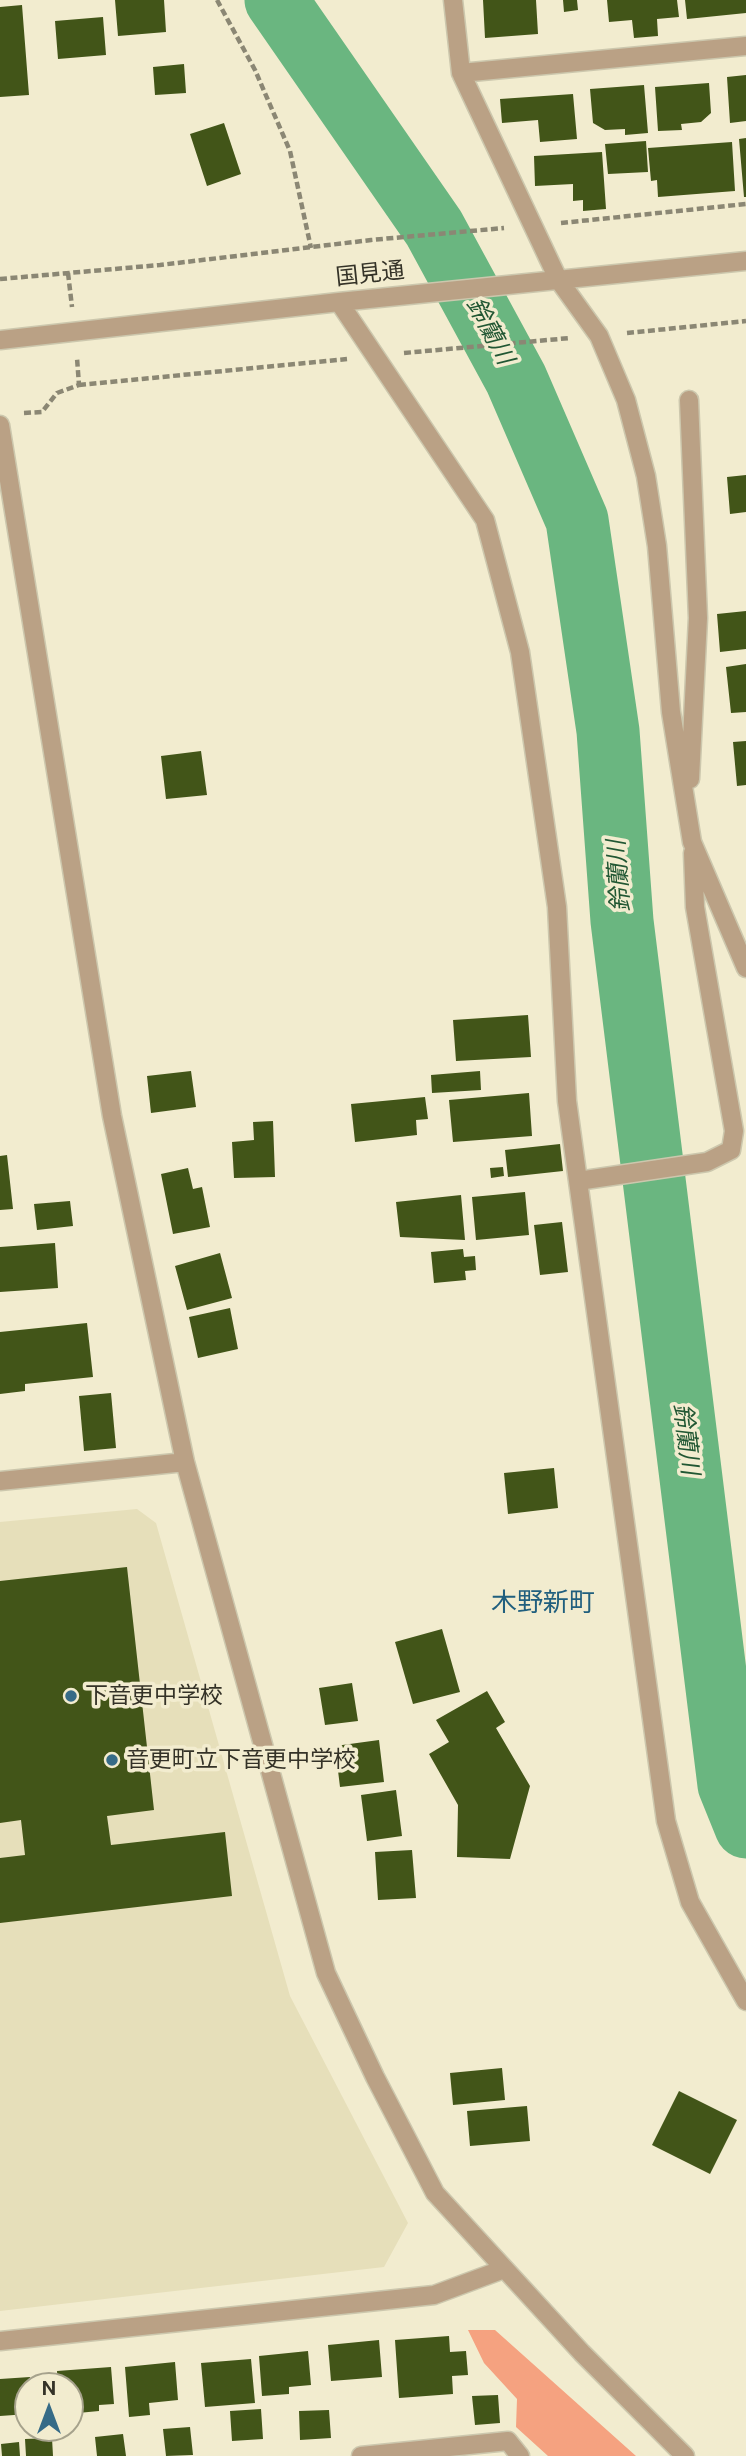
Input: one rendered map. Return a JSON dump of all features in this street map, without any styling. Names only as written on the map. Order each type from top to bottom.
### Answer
[{"type":"street","points":[[453,0],[461,73],[558,279],[600,336],[626,400],[646,477],[657,546],[671,712],[692,842],[695,907],[734,1131],[731,1150],[707,1162],[578,1181]]},
{"type":"street","points":[[461,73],[746,46]]},
{"type":"street","name":"国見通","points":[[0,340],[746,261]]},
{"type":"street","points":[[339,302],[485,520],[520,652],[557,906],[567,1101],[666,1821],[690,1902],[746,2001]]},
{"type":"street","points":[[688,814],[698,618],[689,400]]},
{"type":"street","points":[[0,425],[112,1116],[185,1462],[326,1973],[375,2077],[435,2193],[582,2353],[685,2456]]},
{"type":"street","points":[[692,842],[746,968]]},
{"type":"street","points":[[0,1481],[185,1462]]},
{"type":"street","points":[[0,2341],[434,2295],[504,2269]]},
{"type":"street","points":[[361,2456],[508,2441],[520,2456]]},
{"type":"path","points":[[217,0],[255,70],[290,151],[310,248]]},
{"type":"path","points":[[0,279],[746,204]]},
{"type":"path","points":[[79,384],[746,321]]},
{"type":"shaded area","name":"音更町立下音更中学校","points":[[137,1509],[156,1523],[290,1996],[408,2223],[384,2267],[0,2311],[0,1522]]},
{"type":"shaded area","points":[[468,2330],[495,2330],[636,2456],[548,2456],[516,2427],[517,2399],[484,2363]]},
{"type":"building","points":[[115,0],[164,0],[166,32],[118,36]]},
{"type":"building","points":[[483,0],[536,0],[538,34],[485,38]]},
{"type":"building","points":[[563,0],[577,0],[578,10],[564,12]]},
{"type":"building","points":[[607,0],[677,0],[679,17],[657,19],[658,36],[634,38],[632,20],[609,22]]},
{"type":"building","points":[[685,0],[746,0],[746,13],[687,19]]},
{"type":"building","points":[[22,5],[29,95],[0,97],[0,7]]},
{"type":"building","points":[[103,17],[106,55],[58,59],[55,21]]},
{"type":"building","points":[[184,64],[186,93],[155,95],[153,67]]},
{"type":"building","points":[[746,75],[746,121],[730,123],[727,77]]},
{"type":"building","points":[[709,83],[711,113],[701,122],[681,124],[682,130],[658,131],[655,87]]},
{"type":"building","points":[[644,85],[648,133],[625,135],[625,129],[605,130],[593,123],[590,89]]},
{"type":"building","points":[[573,94],[577,139],[540,142],[538,120],[502,123],[500,99]]},
{"type":"building","points":[[224,123],[241,174],[207,186],[190,134]]},
{"type":"building","points":[[746,138],[746,197],[744,197],[739,139]]},
{"type":"building","points":[[646,141],[648,172],[608,174],[605,144]]},
{"type":"building","points":[[732,142],[735,191],[658,197],[657,180],[651,181],[648,148]]},
{"type":"building","points":[[602,152],[606,209],[583,211],[583,200],[573,201],[573,184],[535,186],[534,156]]},
{"type":"building","points":[[746,475],[746,512],[730,514],[727,477]]},
{"type":"building","points":[[746,611],[746,649],[720,652],[717,614]]},
{"type":"building","points":[[746,664],[746,712],[731,713],[726,667]]},
{"type":"building","points":[[746,741],[746,785],[737,786],[733,742]]},
{"type":"building","points":[[201,751],[207,795],[166,799],[161,756]]},
{"type":"building","points":[[528,1015],[531,1057],[456,1061],[453,1020]]},
{"type":"building","points":[[191,1071],[196,1107],[151,1113],[147,1076]]},
{"type":"building","points":[[480,1071],[481,1090],[432,1093],[431,1075]]},
{"type":"building","points":[[529,1093],[532,1136],[453,1142],[449,1100]]},
{"type":"building","points":[[425,1097],[428,1119],[416,1120],[417,1135],[355,1142],[351,1104]]},
{"type":"building","points":[[273,1121],[275,1177],[234,1178],[232,1142],[254,1140],[253,1122]]},
{"type":"building","points":[[560,1144],[563,1171],[508,1177],[505,1150]]},
{"type":"building","points":[[7,1155],[13,1209],[0,1210],[0,1156]]},
{"type":"building","points":[[503,1167],[504,1176],[491,1178],[490,1168]]},
{"type":"building","points":[[188,1168],[193,1189],[202,1187],[210,1227],[173,1234],[161,1174]]},
{"type":"building","points":[[525,1192],[529,1235],[476,1240],[472,1197]]},
{"type":"building","points":[[461,1195],[465,1240],[400,1237],[396,1202]]},
{"type":"building","points":[[70,1201],[73,1226],[37,1230],[34,1204]]},
{"type":"building","points":[[562,1222],[568,1272],[540,1275],[534,1225]]},
{"type":"building","points":[[55,1243],[58,1288],[0,1292],[0,1247]]},
{"type":"building","points":[[463,1249],[464,1257],[475,1256],[476,1270],[465,1271],[466,1280],[434,1283],[431,1252]]},
{"type":"building","points":[[220,1253],[232,1298],[187,1310],[175,1266]]},
{"type":"building","points":[[230,1308],[238,1349],[198,1358],[189,1317]]},
{"type":"building","points":[[87,1323],[93,1377],[25,1384],[25,1391],[0,1394],[0,1332]]},
{"type":"building","points":[[111,1393],[116,1448],[84,1451],[79,1396]]},
{"type":"building","points":[[554,1468],[558,1508],[508,1514],[504,1473]]},
{"type":"building","name":"下音更中学校","points":[[127,1567],[154,1810],[107,1816],[111,1845],[225,1832],[232,1896],[0,1923],[0,1858],[25,1855],[21,1820],[0,1823],[0,1581]]},
{"type":"building","points":[[442,1629],[460,1692],[413,1704],[395,1642]]},
{"type":"building","points":[[352,1683],[358,1721],[325,1725],[319,1688]]},
{"type":"building","points":[[487,1691],[505,1722],[496,1728],[530,1786],[510,1859],[457,1857],[458,1805],[429,1754],[449,1742],[436,1720]]},
{"type":"building","points":[[379,1740],[384,1782],[340,1787],[335,1746]]},
{"type":"building","points":[[396,1790],[402,1836],[367,1841],[361,1795]]},
{"type":"building","points":[[412,1850],[416,1898],[378,1900],[375,1852]]},
{"type":"building","points":[[502,2068],[505,2100],[453,2105],[450,2073]]},
{"type":"building","points":[[679,2091],[737,2120],[710,2174],[652,2145]]},
{"type":"building","points":[[527,2106],[530,2141],[470,2146],[467,2111]]},
{"type":"building","points":[[449,2336],[450,2352],[466,2351],[468,2375],[452,2376],[453,2394],[399,2398],[395,2340]]},
{"type":"building","points":[[379,2340],[382,2377],[331,2381],[328,2345]]},
{"type":"building","points":[[308,2351],[311,2385],[289,2387],[289,2394],[262,2396],[259,2356]]},
{"type":"building","points":[[251,2359],[255,2403],[205,2407],[201,2363]]},
{"type":"building","points":[[175,2362],[178,2400],[149,2403],[150,2415],[129,2417],[125,2367]]},
{"type":"building","points":[[111,2367],[114,2404],[99,2405],[99,2411],[84,2412],[84,2372],[57,2371]]},
{"type":"building","points":[[14,2378],[14,2415],[0,2416],[0,2379]]},
{"type":"building","points":[[498,2395],[500,2423],[475,2425],[472,2396]]},
{"type":"building","points":[[261,2409],[263,2439],[232,2441],[230,2411]]},
{"type":"building","points":[[329,2410],[331,2438],[300,2440],[299,2411]]},
{"type":"building","points":[[190,2427],[193,2455],[166,2456],[163,2429]]},
{"type":"building","points":[[123,2434],[126,2456],[97,2456],[95,2437]]},
{"type":"building","points":[[19,2442],[20,2456],[2,2456],[1,2444]]},
{"type":"building","points":[[25,2442],[52,2442],[53,2456],[26,2456]]},
{"type":"waterway","name":"鈴蘭川","points":[[276,0],[434,228],[516,379],[577,520],[608,731],[622,921],[729,1785],[746,1827]]},
{"type":"place","name":"下音更中学校","points":[[71,1696]]},
{"type":"place","name":"音更町立下音更中学校","points":[[112,1760]]},
{"type":"district","name":"木野新町","points":[[543,1603]]}]
